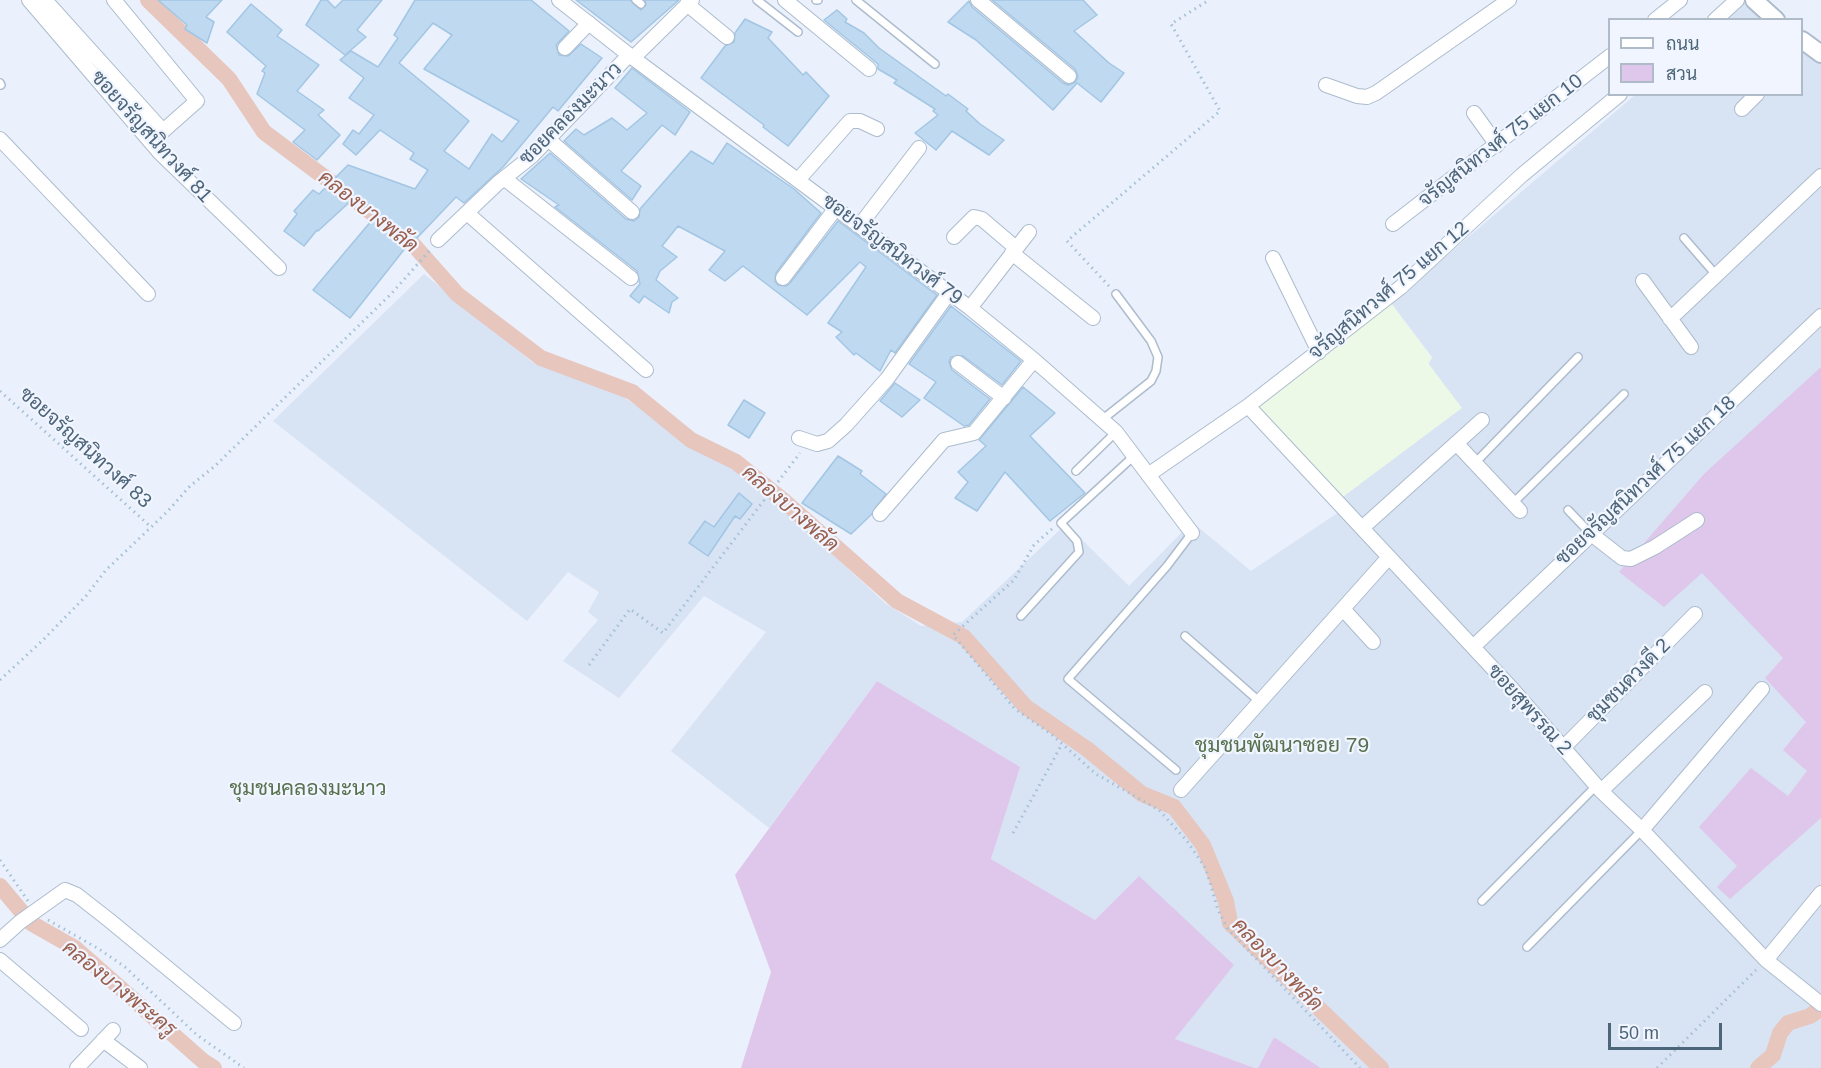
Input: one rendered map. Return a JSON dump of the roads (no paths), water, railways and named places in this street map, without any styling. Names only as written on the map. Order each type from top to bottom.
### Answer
[{"type":"street","name":"ซอยจรัญสนิทวงศ์ 81","points":[[29,0],[160,153],[279,268]]},
{"type":"street","points":[[45,0],[163,131],[196,101],[114,0]]},
{"type":"street","name":"ซอยจรัญสนิทวงศ์ 79","points":[[559,0],[631,57],[970,308],[1103,418],[1135,455],[1192,533]]},
{"type":"street","points":[[785,0],[869,69]]},
{"type":"street","points":[[978,0],[1069,76]]},
{"type":"street","points":[[1326,86],[1357,96],[1367,97],[1376,93],[1509,0]]},
{"type":"street","points":[[1658,18],[1680,0]]},
{"type":"street","points":[[1717,18],[1737,0]]},
{"type":"street","points":[[1754,0],[1774,18]]},
{"type":"street","points":[[690,2],[726,37]]},
{"type":"street","name":"ซอยคลองมะนาว","points":[[434,245],[690,2]]},
{"type":"street","points":[[565,48],[589,23]]},
{"type":"street","points":[[1803,43],[1821,54]]},
{"type":"street","name":"จรัญสนิทวงศ์ 75 แยก 10","points":[[1393,224],[1608,58]]},
{"type":"street","name":"จรัญสนิทวงศ์ 75 แยก 12","points":[[1148,475],[1248,406],[1401,287],[1522,175],[1618,96]]},
{"type":"street","points":[[1742,109],[1755,96]]},
{"type":"street","points":[[1474,113],[1497,145]]},
{"type":"street","points":[[798,180],[844,124],[850,121],[860,121],[877,129]]},
{"type":"street","points":[[0,139],[148,294]]},
{"type":"street","points":[[548,139],[632,212]]},
{"type":"street","points":[[860,225],[919,148]]},
{"type":"street","points":[[509,176],[631,278]]},
{"type":"street","points":[[1670,319],[1821,176]]},
{"type":"street","points":[[783,278],[836,208]]},
{"type":"street","points":[[467,213],[646,370]]},
{"type":"street","points":[[954,237],[969,220],[975,217],[982,219],[1014,250],[1093,318]]},
{"type":"street","points":[[970,308],[1029,232]]},
{"type":"street","points":[[1273,258],[1319,352]]},
{"type":"street","points":[[1643,281],[1691,347]]},
{"type":"street","points":[[804,440],[817,444],[828,441],[846,425],[887,379],[949,293]]},
{"type":"street","name":"ซอยจรัญสนิทวงศ์ 75 แยก 18","points":[[1473,647],[1590,533],[1821,316]]},
{"type":"street","points":[[880,514],[944,440],[974,433],[1034,360]]},
{"type":"street","points":[[958,363],[1004,398]]},
{"type":"street","name":"ซอยสุพรรณ 2","points":[[1248,406],[1473,647],[1599,789],[1642,830],[1766,960],[1819,1002]]},
{"type":"street","points":[[1362,528],[1482,420]]},
{"type":"street","points":[[1457,444],[1516,507]]},
{"type":"street","points":[[1590,533],[1622,558],[1631,559],[1655,547],[1696,520]]},
{"type":"street","points":[[1181,790],[1389,557]]},
{"type":"street","points":[[1343,609],[1373,642]]},
{"type":"street","name":"ชุมชนดวงดี 2","points":[[1563,748],[1695,614]]},
{"type":"street","points":[[1642,830],[1762,689]]},
{"type":"street","points":[[1599,789],[1705,692]]},
{"type":"street","points":[[0,940],[28,916],[65,890],[77,895],[234,1023]]},
{"type":"street","points":[[1766,960],[1821,893]]},
{"type":"street","points":[[0,960],[81,1029]]},
{"type":"street","points":[[77,1068],[108,1035],[140,1068]]},
{"type":"lane","points":[[757,0],[798,32]]},
{"type":"lane","points":[[856,0],[935,64]]},
{"type":"lane","points":[[1684,238],[1717,276]]},
{"type":"lane","points":[[1103,418],[1151,381],[1158,357],[1151,341],[1116,294]]},
{"type":"lane","points":[[1475,463],[1578,357]]},
{"type":"lane","points":[[1516,507],[1624,394]]},
{"type":"lane","points":[[1076,471],[1116,432]]},
{"type":"lane","points":[[1021,616],[1079,552],[1077,541],[1061,523],[1135,455]]},
{"type":"lane","points":[[1568,510],[1590,533]]},
{"type":"lane","points":[[1176,770],[1068,679],[1167,566],[1192,533]]},
{"type":"lane","points":[[1185,636],[1260,702]]},
{"type":"lane","points":[[1482,901],[1599,789]]},
{"type":"lane","points":[[1527,947],[1642,830]]},
{"type":"waterway","name":"คลองบางพลัด","points":[[148,0],[229,79],[264,132],[411,242],[457,294],[541,358],[632,392],[691,440],[736,462],[784,501],[897,601],[964,637],[1026,707],[1087,749],[1142,794],[1174,807],[1203,845],[1226,901],[1230,923],[1381,1068]]},
{"type":"waterway","name":"คลองบางพระครู","points":[[0,886],[31,923],[75,948],[203,1061],[214,1068]]},
{"type":"waterway","points":[[1758,1068],[1773,1055],[1780,1033],[1788,1023],[1810,1016],[1821,1008]]},
{"type":"district","name":"ชุมชนพัฒนาซอย 79","points":[[1282,746]]},
{"type":"district","name":"ชุมชนคลองมะนาว","points":[[308,789]]}]
